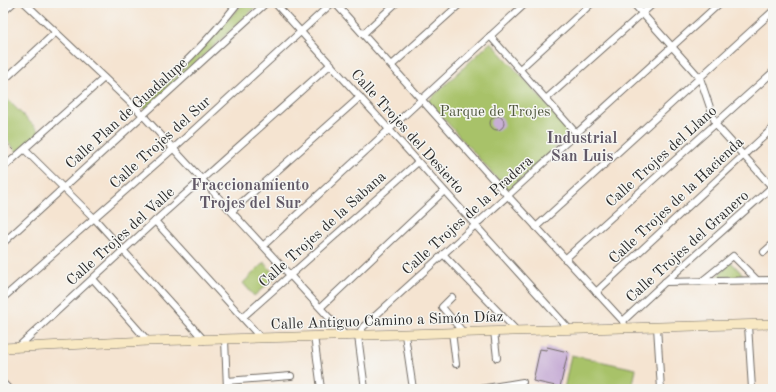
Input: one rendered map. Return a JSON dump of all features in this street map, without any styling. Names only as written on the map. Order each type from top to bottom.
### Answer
[{"type":"main road","name":"Calle Antiguo Camino a Simón Díaz","points":[[3,348],[148,341],[569,329],[624,325],[657,327],[773,324]]},
{"type":"street","points":[[3,12],[13,3]]},
{"type":"street","points":[[24,3],[144,116],[291,274],[346,336]]},
{"type":"street","points":[[136,108],[221,24],[238,3]]},
{"type":"street","name":"Calle Plan de Guadalupe","points":[[3,243],[63,187],[144,116],[266,3]]},
{"type":"street","name":"Calle Trojes del Desierto","points":[[275,3],[302,31],[569,329]]},
{"type":"street","name":"Calle Trojes del Sur","points":[[3,298],[174,148],[332,3]]},
{"type":"street","points":[[335,3],[596,292],[624,325]]},
{"type":"street","points":[[363,34],[396,3]]},
{"type":"street","points":[[392,65],[461,3]]},
{"type":"street","points":[[264,245],[526,3]]},
{"type":"street","points":[[520,69],[592,3]]},
{"type":"street","points":[[633,3],[700,78],[716,125],[773,187]]},
{"type":"street","points":[[546,99],[654,3]]},
{"type":"street","name":"Calle Trojes de la Pradera","points":[[358,336],[363,327],[720,3]]},
{"type":"street","points":[[536,227],[773,11]]},
{"type":"street","points":[[3,81],[55,33]]},
{"type":"street","points":[[490,36],[576,133]]},
{"type":"street","name":"Calle Trojes del Valle","points":[[17,348],[155,221],[331,64]]},
{"type":"street","name":"Calle Trojes del Llano","points":[[565,259],[716,125],[773,72]]},
{"type":"street","points":[[3,168],[104,78]]},
{"type":"street","points":[[232,211],[360,97]]},
{"type":"street","name":"Calle Trojes de la Hacienda","points":[[596,292],[773,128]]},
{"type":"street","points":[[25,150],[94,218],[204,340]]},
{"type":"street","name":"Calle Trojes de la Sabana","points":[[244,317],[418,162]]},
{"type":"street","name":"Calle Trojes del Granero","points":[[624,325],[665,282],[773,187]]},
{"type":"street","points":[[321,307],[444,191]]},
{"type":"street","points":[[155,221],[262,338]]},
{"type":"street","points":[[764,252],[773,244]]},
{"type":"street","points":[[443,254],[516,330]]},
{"type":"street","points":[[702,281],[733,256],[757,280]]},
{"type":"street","points":[[93,279],[148,341]]},
{"type":"street","points":[[665,282],[773,280]]},
{"type":"street","points":[[452,297],[442,308],[463,332]]},
{"type":"street","points":[[748,325],[752,389]]},
{"type":"street","points":[[657,327],[661,389]]},
{"type":"street","points":[[494,331],[497,358]]},
{"type":"street","points":[[452,332],[456,364]]},
{"type":"street","points":[[405,334],[413,389]]},
{"type":"street","points":[[314,336],[321,389]]},
{"type":"street","points":[[358,336],[365,389]]},
{"type":"street","points":[[225,339],[227,389]]},
{"type":"street","points":[[227,381],[291,376]]},
{"type":"street","points":[[480,389],[524,382]]},
{"type":"street","points":[[3,383],[9,389]]},
{"type":"path","points":[[3,139],[18,156]]},
{"type":"green space","points":[[244,3],[260,3],[145,110],[142,107]]},
{"type":"green space","name":"Parque de Trojes","points":[[491,42],[572,133],[508,191],[428,101]]},
{"type":"green space","points":[[3,95],[40,132],[18,153],[3,136]]},
{"type":"green space","points":[[264,262],[276,277],[254,296],[243,283]]},
{"type":"green space","points":[[731,262],[745,277],[715,279]]},
{"type":"green space","points":[[571,355],[636,369],[632,389],[564,389]]},
{"type":"building","points":[[494,116],[500,116],[504,120],[504,126],[500,130],[494,130],[490,126],[490,120]]},
{"type":"building","points":[[547,347],[568,352],[560,387],[533,381],[540,349],[546,350]]},
{"type":"district","name":"Industrial San Luis","points":[[582,146]]},
{"type":"district","name":"Fraccionamiento Trojes del Sur","points":[[250,193]]}]
